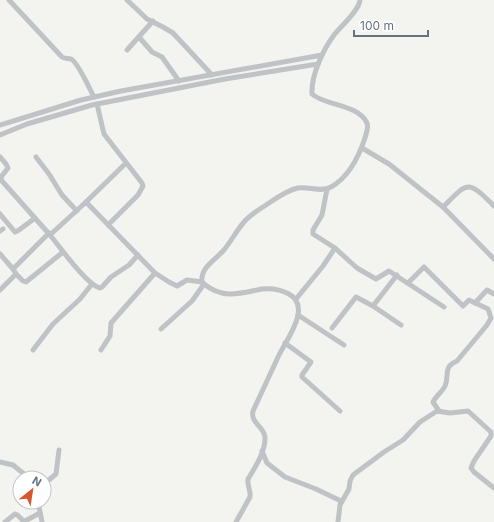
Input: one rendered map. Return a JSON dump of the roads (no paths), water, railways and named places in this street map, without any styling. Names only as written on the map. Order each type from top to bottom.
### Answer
[{"type":"street","points":[[9,0],[62,57],[69,58],[74,61],[94,97]]},
{"type":"street","points":[[127,0],[141,14],[173,33],[212,75]]},
{"type":"street","points":[[161,329],[192,301],[203,283],[201,276],[204,269],[223,251],[245,220],[296,188],[327,189],[336,184],[353,165],[362,148],[368,130],[367,124],[362,116],[353,111],[338,104],[316,97],[312,94],[311,88],[322,55],[334,36],[358,8],[360,0]]},
{"type":"street","points":[[127,50],[152,21]]},
{"type":"street","points":[[139,37],[152,52],[162,57],[179,81]]},
{"type":"street","points":[[0,126],[60,106],[94,97],[322,55]]},
{"type":"street","points":[[0,135],[27,124],[97,104],[225,79],[318,64]]},
{"type":"street","points":[[97,104],[104,134],[142,183],[142,189],[138,195],[108,225]]},
{"type":"street","points":[[362,148],[385,161],[443,207],[494,259]]},
{"type":"street","points":[[0,157],[8,168],[1,177],[2,181],[50,234],[63,252],[97,288],[102,287],[111,277],[129,264],[138,255]]},
{"type":"street","points":[[36,157],[62,195],[77,211]]},
{"type":"street","points":[[0,290],[14,272],[50,234],[77,211],[126,164]]},
{"type":"street","points":[[443,207],[466,186],[472,187],[481,192],[494,206]]},
{"type":"street","points":[[327,189],[322,215],[312,232],[336,248],[357,268],[376,279],[389,271],[444,307]]},
{"type":"street","points":[[86,202],[155,273],[177,286],[187,280],[203,283],[214,291],[229,294],[239,294],[276,288],[296,299],[299,309],[294,327],[285,343],[252,415],[253,419],[263,432],[265,438],[262,451],[248,479],[250,497],[236,522]]},
{"type":"street","points":[[0,214],[15,232],[35,218]]},
{"type":"street","points":[[296,299],[336,248]]},
{"type":"street","points":[[0,254],[14,272],[26,282],[63,252]]},
{"type":"street","points":[[408,283],[424,267],[463,306],[469,300],[475,302],[488,310],[491,318],[487,325],[457,361],[451,364],[448,369],[446,384],[434,402],[439,411]]},
{"type":"street","points":[[101,350],[110,336],[111,323],[155,273]]},
{"type":"street","points":[[373,306],[396,276]]},
{"type":"street","points":[[33,350],[57,320],[80,299],[92,284]]},
{"type":"street","points":[[475,302],[487,290],[494,294]]},
{"type":"street","points":[[332,328],[356,296],[401,325]]},
{"type":"street","points":[[298,315],[344,345]]},
{"type":"street","points":[[285,343],[311,362],[302,378],[340,411]]},
{"type":"street","points":[[338,522],[341,501],[349,489],[350,481],[353,475],[403,440],[420,422],[439,411],[450,413],[468,411],[491,432],[491,436],[474,460],[471,468],[494,488]]},
{"type":"street","points":[[52,477],[56,474],[59,450]]},
{"type":"street","points":[[262,451],[267,463],[286,477],[341,501]]},
{"type":"street","points":[[0,462],[13,465],[19,470]]},
{"type":"street","points":[[39,510],[42,522]]},
{"type":"street","points":[[5,522],[15,514],[25,521],[40,513]]}]
